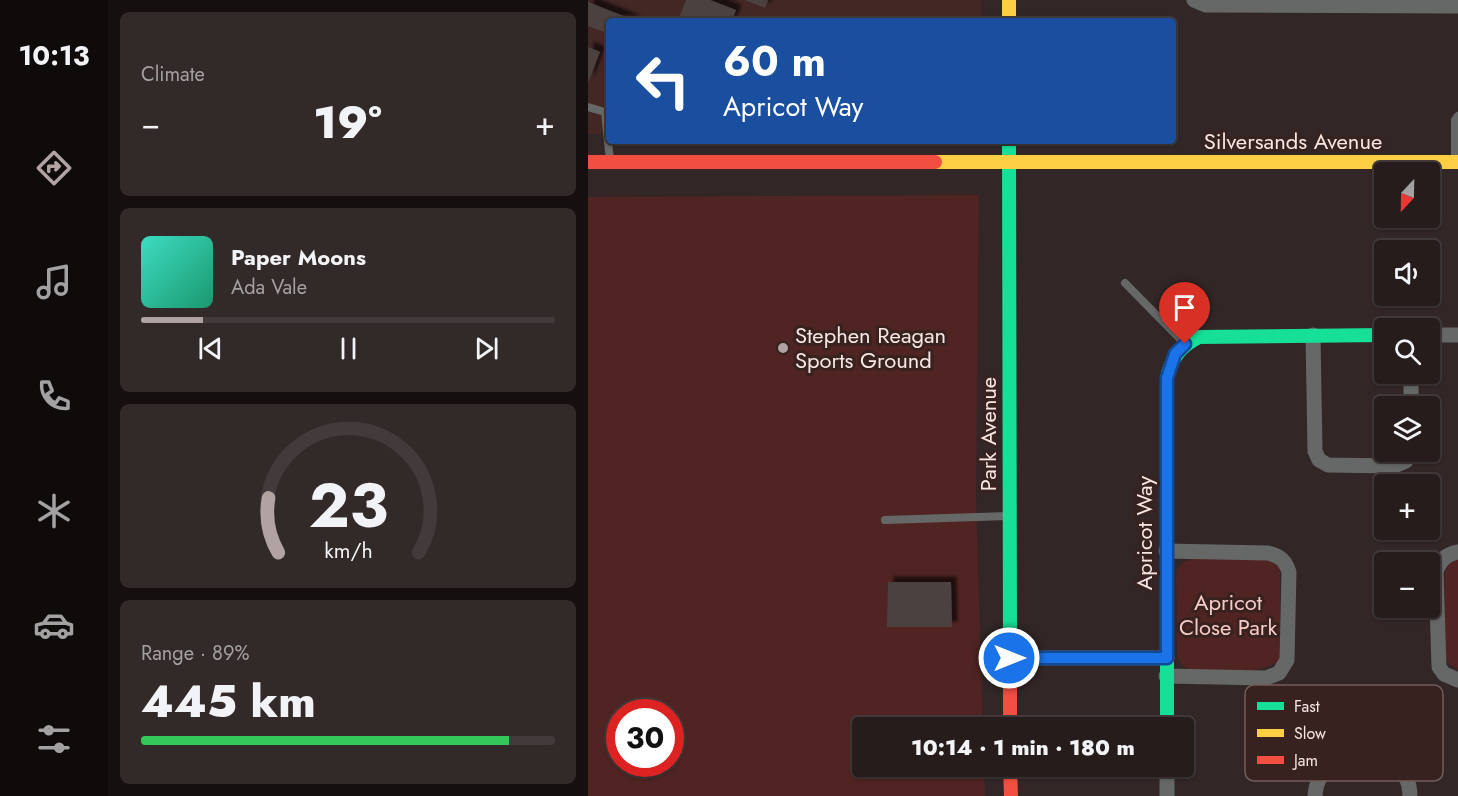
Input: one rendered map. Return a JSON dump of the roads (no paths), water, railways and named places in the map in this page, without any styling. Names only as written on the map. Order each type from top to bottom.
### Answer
[{"type":"street","points":[[1009,0],[1009,18]]},
{"type":"street","points":[[1194,0],[1206,5],[1417,3],[1458,6]]},
{"type":"street","name":"Park Avenue","points":[[1009,144],[1010,717]]},
{"type":"street","name":"Silversands Avenue","points":[[588,162],[1456,162]]},
{"type":"street","points":[[1313,335],[1315,451],[1319,460],[1328,465],[1394,466],[1404,462]]},
{"type":"street","points":[[1185,344],[1199,337],[1374,335]]},
{"type":"street","points":[[1440,335],[1458,335]]},
{"type":"street","name":"Apricot Way","points":[[1167,717],[1167,378],[1175,354],[1185,344]]},
{"type":"street","points":[[1167,551],[1268,553],[1279,556],[1286,562],[1288,572],[1287,660],[1279,673],[1266,678],[1167,676]]},
{"type":"street","points":[[1458,552],[1447,555],[1440,561],[1436,571],[1439,667],[1444,674],[1458,680]]},
{"type":"street","points":[[1009,658],[1167,658]]},
{"type":"street","points":[[1010,777],[1011,796]]},
{"type":"street","points":[[1167,777],[1167,796]]},
{"type":"street","points":[[1316,796],[1316,785],[1319,781]]},
{"type":"street","points":[[1409,781],[1410,796]]},
{"type":"lane","points":[[588,107],[605,112],[606,122]]},
{"type":"lane","points":[[1456,162],[1455,120],[1458,116]]},
{"type":"lane","points":[[608,144],[610,162]]},
{"type":"lane","points":[[1125,283],[1185,344]]},
{"type":"lane","points":[[885,520],[1009,516]]},
{"type":"place","name":"Stephen Reagan Sports Ground","points":[[783,348]]},
{"type":"park label","name":"Apricot Close Park","points":[[1228,614]]}]
